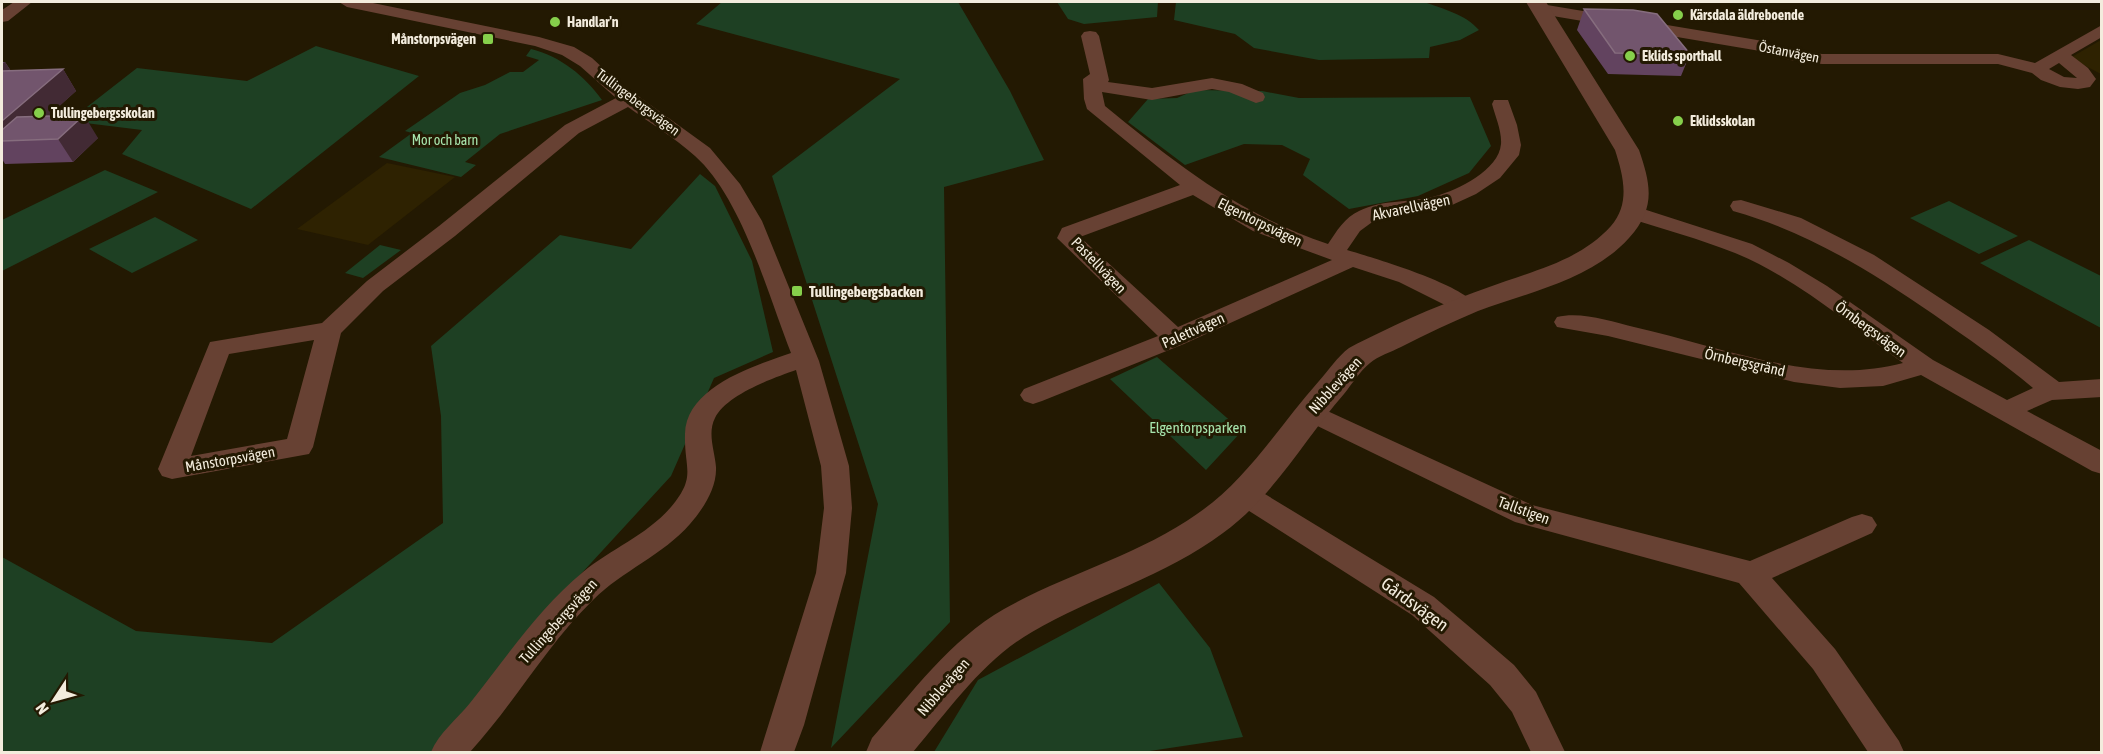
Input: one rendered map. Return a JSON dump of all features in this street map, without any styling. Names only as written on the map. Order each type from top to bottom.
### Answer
[{"type":"street","points":[[2,17],[24,2]]},
{"type":"street","name":"Tullingebergsvägen","points":[[347,2],[539,42],[568,51],[586,62],[629,99],[703,152],[730,184],[751,221],[782,297],[827,431],[835,466],[838,508],[831,573],[777,753]]},
{"type":"street","points":[[1539,5],[1627,150],[1635,174],[1637,193],[1634,212]]},
{"type":"street","name":"Östanvägen","points":[[1539,5],[1753,45],[1790,55],[1822,59],[1998,59],[2038,69],[2048,76],[2102,96]]},
{"type":"street","points":[[2038,69],[2102,30]]},
{"type":"street","points":[[1090,36],[1100,80],[1092,79],[1092,86],[1151,94],[1169,93],[1199,83],[1210,83],[1246,92],[1256,97]]},
{"type":"street","points":[[2060,54],[2067,63],[2086,75],[2087,79],[2084,83],[2070,84]]},
{"type":"street","name":"Elgentorpsvägen","points":[[1092,86],[1097,109],[1195,187],[1227,208],[1310,246],[1409,279],[1465,306]]},
{"type":"street","points":[[329,330],[375,286],[447,231],[572,129],[629,99]]},
{"type":"street","name":"Akvarellvägen","points":[[1342,255],[1350,231],[1367,215],[1387,209],[1453,199],[1482,182],[1509,153],[1511,145],[1501,104]]},
{"type":"street","name":"Pastellvägen","points":[[1175,338],[1068,238],[1070,233],[1195,187]]},
{"type":"street","points":[[1744,249],[1751,237],[1752,227],[1741,206],[1763,211],[1801,226],[1883,270],[1995,345],[2053,390]]},
{"type":"street","name":"Örnbergsvägen","points":[[1634,212],[1744,249],[1781,268],[1819,291],[1924,366],[2102,464]]},
{"type":"street","name":"Nibblevägen","points":[[887,753],[972,654],[1017,621],[1175,545],[1210,524],[1245,495],[1310,412],[1359,356],[1415,327],[1465,306],[1574,267],[1603,248],[1621,231],[1634,212]]},
{"type":"street","name":"Palettvägen","points":[[1033,395],[1175,338],[1338,266],[1342,255]]},
{"type":"street","name":"Örnbergsgränd","points":[[1566,322],[1608,327],[1735,361],[1794,373],[1846,380],[1871,380],[1898,376],[1924,366]]},
{"type":"street","name":"Månstorpsvägen","points":[[329,330],[299,447],[172,469],[219,348],[329,330]]},
{"type":"street","name":"Tullingebergsvägen","points":[[448,753],[472,730],[533,645],[582,591],[603,572],[660,535],[690,503],[704,475],[698,431],[706,410],[723,394],[741,384],[803,358]]},
{"type":"street","points":[[2008,414],[2030,397],[2053,390],[2102,388]]},
{"type":"street","name":"Tallstigen","points":[[1310,412],[1526,514],[1739,568],[1750,574],[1824,659],[1887,753]]},
{"type":"street","name":"Gårdsvägen","points":[[1245,495],[1423,606],[1453,631],[1502,675],[1524,702],[1548,753]]},
{"type":"street","points":[[1750,574],[1862,525]]},
{"type":"shaded area","points":[[2101,40],[2101,74],[2070,58]]},
{"type":"shaded area","points":[[387,163],[455,177],[368,245],[297,229]]},
{"type":"green space","points":[[722,2],[958,2],[1010,91],[1044,160],[944,187],[950,622],[831,748],[878,504],[772,176],[900,79],[696,24]]},
{"type":"green space","points":[[1057,2],[1158,2],[1157,17],[1084,24],[1068,19]]},
{"type":"green space","points":[[1176,2],[1424,2],[1460,16],[1479,30],[1460,40],[1430,47],[1429,58],[1319,60],[1254,48],[1235,34],[1174,20]]},
{"type":"green space","points":[[316,46],[419,76],[251,209],[122,154],[142,130],[69,121],[137,68],[247,81]]},
{"type":"green space","name":"Mor och barn","points":[[531,49],[542,52],[571,68],[602,100],[500,134],[465,162],[476,165],[461,177],[379,157],[412,133],[405,131],[460,93],[485,85],[510,72],[523,72],[539,60],[526,56]]},
{"type":"green space","points":[[1195,90],[1262,91],[1299,98],[1470,97],[1491,146],[1469,173],[1418,196],[1349,209],[1303,175],[1310,159],[1282,145],[1244,144],[1185,165],[1128,122],[1148,99],[1177,98]]},
{"type":"green space","points":[[105,170],[158,192],[2,271],[2,220]]},
{"type":"green space","points":[[700,174],[715,186],[752,261],[773,352],[714,378],[671,476],[557,600],[431,752],[2,752],[2,557],[136,631],[272,643],[443,523],[441,416],[431,346],[560,235],[631,249]]},
{"type":"green space","points":[[1949,201],[2018,236],[1979,254],[1910,218]]},
{"type":"green space","points":[[155,217],[198,240],[132,273],[89,249]]},
{"type":"green space","points":[[2029,240],[2101,276],[2101,328],[1980,263]]},
{"type":"green space","points":[[380,245],[401,250],[363,278],[345,273]]},
{"type":"green space","name":"Elgentorpsparken","points":[[1157,357],[1242,431],[1206,470],[1110,379]]},
{"type":"green space","points":[[1159,583],[1210,648],[1243,737],[1143,752],[934,752],[978,680]]},
{"type":"building","points":[[1584,9],[1633,10],[1657,14],[1690,54],[1615,53]]},
{"type":"building","points":[[63,69],[2,121],[2,71]]},
{"type":"building","points":[[84,115],[58,139],[2,141],[2,130],[17,117]]},
{"type":"place","name":"Kärsdala äldreboende","points":[[1678,15]]},
{"type":"place","name":"Handlar'n","points":[[555,22]]},
{"type":"place","name":"Månstorpsvägen","points":[[488,39]]},
{"type":"place","name":"Eklids sporthall","points":[[1630,56]]},
{"type":"place","name":"Tullingebergsskolan","points":[[39,113]]},
{"type":"place","name":"Eklidsskolan","points":[[1678,121]]},
{"type":"place","name":"Tullingebergsbacken","points":[[797,291]]}]
